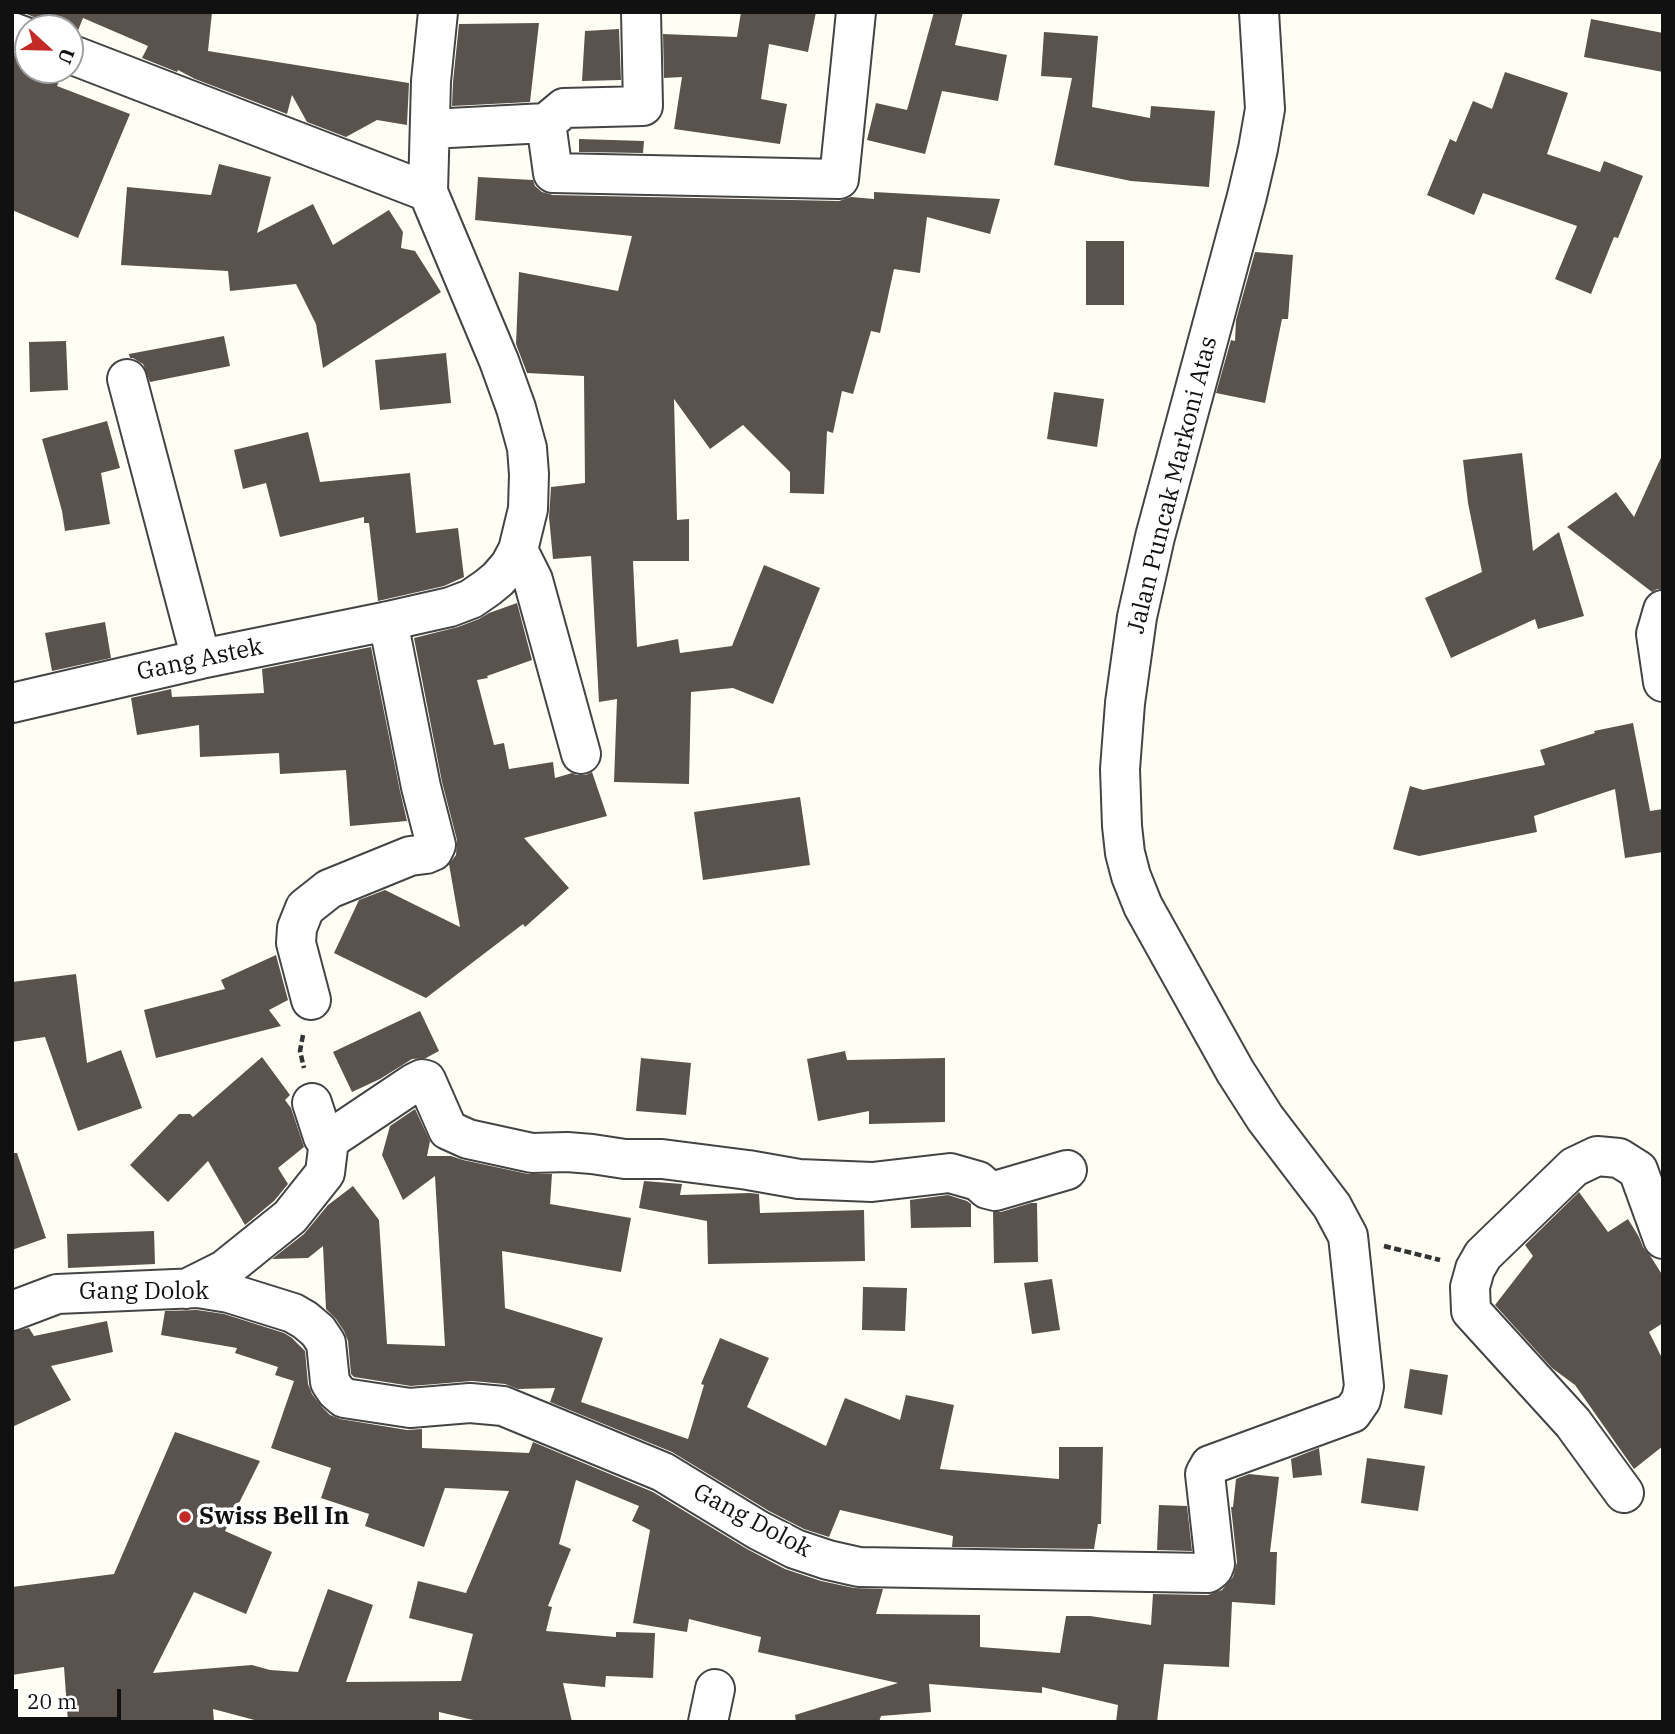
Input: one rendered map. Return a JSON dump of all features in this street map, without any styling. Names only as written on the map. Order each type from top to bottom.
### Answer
[{"type":"street","points":[[84,59],[428,192],[431,81],[438,12]]},
{"type":"street","points":[[430,130],[547,123],[564,108],[643,106],[641,12]]},
{"type":"street","points":[[547,123],[552,173],[839,180],[856,12]]},
{"type":"street","name":"Jalan Puncak Markoni Atas","points":[[1259,12],[1265,110],[1247,196],[1155,537],[1137,617],[1125,703],[1120,769],[1122,826],[1131,876],[1143,906],[1235,1072],[1265,1118],[1332,1206],[1348,1236]]},
{"type":"street","name":"Gang Astek","points":[[12,704],[201,659],[450,607],[471,599],[498,579],[510,565],[528,509],[527,448],[499,362],[428,192]]},
{"type":"street","points":[[127,379],[201,659]]},
{"type":"street","points":[[517,550],[533,580],[581,754]]},
{"type":"street","points":[[1663,610],[1656,634],[1663,681]]},
{"type":"street","points":[[311,1000],[296,943],[297,928],[305,908],[329,889],[410,856],[426,854],[433,851],[436,845],[421,786],[388,621]]},
{"type":"street","points":[[329,1140],[422,1079],[426,1080],[448,1130],[468,1139],[532,1153],[662,1159],[799,1179],[872,1182],[950,1173],[978,1181],[987,1189],[995,1191],[1067,1170]]},
{"type":"street","points":[[312,1103],[322,1135],[329,1140]]},
{"type":"street","points":[[186,1289],[224,1270],[290,1217],[326,1173],[329,1140]]},
{"type":"street","points":[[1624,1493],[1573,1423],[1471,1311],[1470,1287],[1475,1269],[1483,1255],[1574,1167],[1597,1156],[1619,1158],[1638,1170],[1663,1239]]},
{"type":"street","name":"Gang Dolok","points":[[12,1311],[57,1294],[186,1289],[229,1293],[293,1313],[318,1331],[326,1343],[330,1382],[344,1398],[410,1408],[470,1404],[503,1406],[663,1472],[758,1530],[795,1549],[859,1567],[1208,1573],[1215,1564],[1205,1474],[1210,1465],[1352,1413],[1361,1400],[1364,1386],[1348,1236]]},
{"type":"path","points":[[311,1000],[311,1010],[300,1051],[312,1103]]},
{"type":"path","points":[[1348,1236],[1475,1269]]},
{"type":"building","points":[[22,12],[212,12],[208,51],[409,83],[407,125],[377,120],[346,137],[307,122],[292,95],[287,114],[142,58],[148,46],[84,18],[84,14]]},
{"type":"building","points":[[741,12],[816,12],[808,52],[769,44],[761,99],[787,104],[780,144],[674,129],[682,77],[664,78],[663,34],[737,37]]},
{"type":"building","points":[[934,12],[963,12],[955,45],[1007,55],[998,101],[942,91],[925,154],[867,140],[876,103],[907,110]]},
{"type":"building","points":[[1591,19],[1663,33],[1663,72],[1584,57]]},
{"type":"building","points":[[539,23],[530,102],[452,106],[459,24]]},
{"type":"building","points":[[619,29],[621,80],[582,81],[585,31]]},
{"type":"building","points":[[1044,32],[1098,36],[1092,107],[1150,118],[1151,106],[1215,111],[1209,187],[1131,181],[1054,165],[1072,78],[1041,76]]},
{"type":"building","points":[[12,55],[14,84],[58,84],[57,86],[130,114],[78,238],[12,210]]},
{"type":"building","points":[[1505,72],[1568,93],[1547,154],[1600,172],[1604,161],[1643,176],[1618,238],[1614,237],[1591,294],[1555,279],[1577,226],[1483,193],[1474,215],[1427,195],[1450,139],[1456,142],[1473,101],[1492,109]]},
{"type":"building","points":[[579,139],[644,141],[643,153],[579,152]]},
{"type":"building","points":[[219,164],[271,177],[257,233],[313,204],[333,245],[389,210],[403,232],[401,248],[415,251],[441,292],[323,368],[316,324],[296,284],[230,291],[228,271],[121,265],[127,187],[211,195]]},
{"type":"building","points":[[478,177],[533,180],[542,192],[553,195],[839,201],[851,197],[874,199],[874,192],[1000,199],[990,234],[927,217],[920,273],[894,269],[880,333],[871,331],[853,394],[842,391],[833,433],[827,431],[824,494],[790,493],[790,472],[743,425],[710,449],[674,399],[677,520],[689,519],[689,561],[633,561],[637,647],[678,639],[680,653],[732,646],[764,565],[820,588],[773,704],[733,688],[691,692],[689,784],[614,782],[617,699],[599,702],[591,556],[553,559],[549,517],[551,487],[585,483],[584,376],[527,373],[516,344],[519,272],[618,291],[632,236],[475,220]]},
{"type":"building","points":[[1086,241],[1124,241],[1124,305],[1086,305]]},
{"type":"building","points":[[1255,252],[1293,255],[1288,319],[1282,319],[1265,403],[1216,393],[1231,340],[1235,341],[1236,320]]},
{"type":"building","points":[[224,336],[230,366],[150,382],[143,364],[130,358],[129,354]]},
{"type":"building","points":[[66,341],[68,390],[30,392],[29,342]]},
{"type":"building","points":[[446,353],[451,403],[380,410],[375,360]]},
{"type":"building","points":[[1054,392],[1104,399],[1097,447],[1047,439]]},
{"type":"building","points":[[107,421],[120,468],[101,473],[110,524],[65,531],[42,439]]},
{"type":"building","points":[[308,432],[320,482],[410,473],[416,533],[458,528],[464,577],[444,586],[378,601],[369,523],[364,523],[364,517],[280,537],[266,483],[243,489],[234,450]]},
{"type":"building","points":[[1522,453],[1533,551],[1559,532],[1584,616],[1538,629],[1535,619],[1451,658],[1425,598],[1482,572],[1468,503],[1463,460]]},
{"type":"building","points":[[1663,453],[1663,589],[1652,592],[1567,527],[1616,492],[1634,517]]},
{"type":"building","points":[[517,603],[532,660],[477,680],[494,745],[504,743],[509,769],[553,762],[555,778],[572,773],[586,775],[592,772],[607,816],[524,838],[569,888],[525,927],[523,924],[426,998],[334,953],[359,900],[385,890],[460,927],[449,864],[456,855],[457,840],[442,782],[414,638],[458,627]]},
{"type":"building","points":[[105,622],[111,658],[52,671],[45,633]]},
{"type":"building","points":[[371,647],[407,821],[350,826],[346,770],[280,774],[279,753],[200,757],[199,725],[137,735],[131,698],[171,689],[172,697],[264,693],[262,669]]},
{"type":"building","points":[[1633,723],[1650,811],[1663,809],[1663,852],[1625,858],[1615,789],[1534,816],[1537,832],[1419,856],[1393,849],[1410,786],[1423,790],[1545,765],[1540,750],[1595,733],[1594,731]]},
{"type":"building","points":[[800,797],[810,865],[703,880],[694,812]]},
{"type":"building","points":[[276,955],[288,1000],[269,1010],[281,1026],[156,1058],[144,1010],[225,989],[221,980]]},
{"type":"building","points":[[76,974],[87,1063],[121,1050],[142,1108],[78,1131],[45,1037],[12,1042],[12,982]]},
{"type":"building","points":[[420,1011],[439,1051],[426,1058],[412,1059],[380,1079],[352,1092],[333,1052]]},
{"type":"building","points":[[845,1051],[847,1060],[945,1058],[945,1122],[869,1124],[869,1111],[818,1121],[807,1059]]},
{"type":"building","points":[[262,1057],[290,1095],[285,1100],[291,1108],[304,1147],[278,1168],[288,1184],[274,1201],[245,1225],[208,1161],[168,1202],[130,1165],[179,1114],[190,1114],[193,1117]]},
{"type":"building","points":[[641,1058],[691,1063],[686,1115],[636,1111]]},
{"type":"building","points":[[415,1109],[430,1141],[427,1156],[451,1156],[528,1174],[552,1174],[550,1204],[631,1218],[621,1272],[502,1251],[505,1308],[603,1338],[581,1402],[688,1439],[704,1385],[701,1384],[720,1338],[769,1358],[747,1407],[826,1446],[845,1398],[900,1420],[906,1395],[954,1405],[940,1469],[1059,1479],[1059,1447],[1103,1447],[1101,1524],[1098,1524],[1094,1549],[952,1547],[953,1536],[840,1510],[829,1537],[804,1529],[769,1511],[672,1452],[550,1402],[555,1388],[518,1389],[505,1384],[472,1381],[411,1386],[354,1377],[351,1374],[348,1341],[344,1331],[326,1309],[323,1246],[308,1258],[272,1259],[304,1234],[328,1205],[353,1186],[379,1220],[387,1344],[445,1346],[435,1176],[403,1200],[382,1155],[390,1126]]},
{"type":"building","points":[[12,1153],[17,1153],[46,1238],[12,1250]]},
{"type":"building","points":[[644,1181],[682,1184],[680,1195],[759,1194],[760,1213],[864,1210],[865,1261],[708,1264],[707,1221],[639,1208]]},
{"type":"building","points":[[1579,1192],[1608,1232],[1628,1219],[1663,1276],[1663,1323],[1649,1332],[1663,1360],[1663,1446],[1634,1469],[1575,1385],[1552,1368],[1495,1305],[1533,1256],[1525,1245]]},
{"type":"building","points":[[948,1195],[971,1204],[971,1227],[911,1228],[910,1200]]},
{"type":"building","points":[[1037,1203],[1038,1262],[994,1263],[993,1212]]},
{"type":"building","points":[[154,1231],[155,1264],[68,1268],[67,1234]]},
{"type":"building","points":[[1052,1279],[1060,1330],[1032,1334],[1024,1283]]},
{"type":"building","points":[[863,1287],[907,1288],[905,1331],[862,1330]]},
{"type":"building","points":[[197,1310],[224,1314],[292,1338],[305,1351],[308,1384],[312,1394],[330,1415],[407,1430],[422,1429],[422,1448],[529,1453],[533,1442],[653,1492],[785,1569],[854,1588],[883,1589],[876,1614],[980,1615],[980,1647],[1060,1653],[1066,1616],[1090,1616],[1151,1625],[1153,1594],[1208,1595],[1222,1590],[1233,1577],[1237,1562],[1231,1507],[1236,1479],[1249,1474],[1279,1477],[1270,1552],[1277,1552],[1275,1605],[1232,1602],[1229,1667],[1164,1664],[1157,1722],[1116,1722],[1118,1705],[1042,1687],[1042,1693],[929,1684],[931,1712],[881,1716],[879,1722],[796,1722],[795,1715],[898,1683],[758,1652],[761,1637],[689,1619],[687,1632],[633,1623],[650,1530],[632,1521],[639,1506],[576,1480],[559,1544],[571,1549],[548,1606],[552,1607],[546,1631],[616,1637],[616,1632],[655,1633],[653,1678],[606,1676],[605,1687],[563,1683],[572,1722],[482,1722],[439,1712],[439,1722],[262,1722],[213,1709],[214,1722],[68,1722],[64,1667],[12,1675],[12,1587],[114,1574],[175,1432],[260,1461],[225,1531],[272,1552],[246,1614],[194,1592],[153,1673],[252,1665],[270,1670],[298,1672],[328,1589],[373,1605],[346,1682],[461,1681],[473,1634],[409,1618],[418,1581],[466,1593],[509,1491],[445,1488],[424,1547],[365,1526],[369,1514],[321,1498],[331,1468],[271,1448],[294,1381],[275,1375],[278,1367],[235,1353],[237,1348],[161,1335],[165,1311]]},
{"type":"building","points":[[107,1321],[113,1352],[51,1366],[71,1400],[12,1427],[12,1332],[29,1328],[34,1336]]},
{"type":"building","points":[[1410,1369],[1448,1375],[1442,1415],[1404,1408]]},
{"type":"building","points":[[1319,1448],[1322,1475],[1293,1478],[1291,1459]]},
{"type":"building","points":[[1367,1458],[1425,1466],[1418,1511],[1361,1503]]},
{"type":"building","points":[[1159,1505],[1187,1506],[1192,1551],[1157,1550]]},
{"type":"place","name":"Swiss Bell In","points":[[185,1517]]}]
